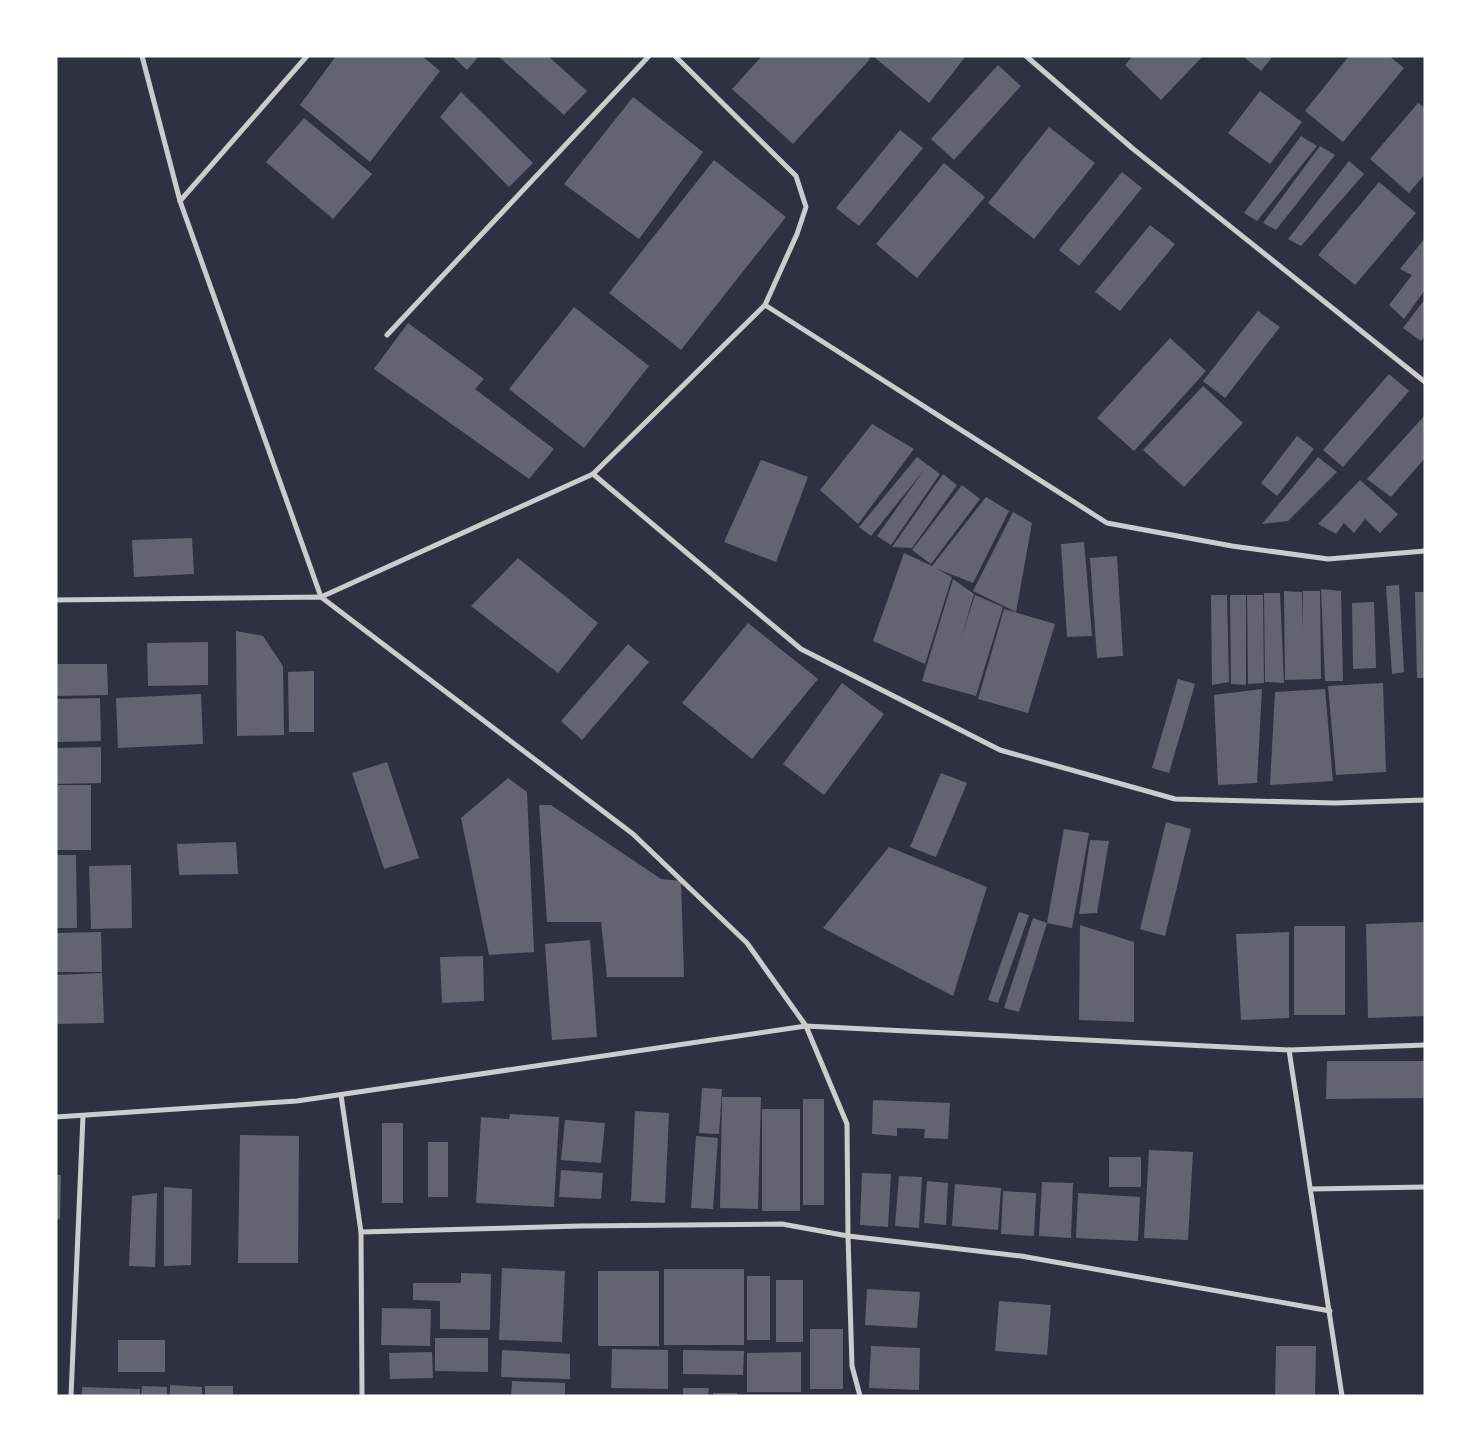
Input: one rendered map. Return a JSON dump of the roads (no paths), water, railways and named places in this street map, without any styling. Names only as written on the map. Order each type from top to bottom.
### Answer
[{"type":"street","points":[[142,56],[180,201],[321,597],[633,834],[747,943],[806,1026],[847,1124],[852,1366],[860,1396]]},
{"type":"street","points":[[180,201],[307,56]]},
{"type":"street","points":[[387,335],[649,56]]},
{"type":"street","points":[[56,600],[321,597],[593,474],[765,305],[797,234],[806,207],[796,176],[675,56]]},
{"type":"street","points":[[1026,56],[1132,148],[1425,382]]},
{"type":"street","points":[[765,305],[1107,523],[1232,546],[1328,559],[1425,551]]},
{"type":"street","points":[[593,474],[802,649],[1000,750],[1175,799],[1335,803],[1425,800]]},
{"type":"street","points":[[56,1118],[297,1101],[806,1026],[1289,1050],[1425,1045]]},
{"type":"street","points":[[1289,1050],[1342,1396]]},
{"type":"street","points":[[340,1095],[361,1232],[362,1396]]},
{"type":"street","points":[[71,1396],[83,1116]]},
{"type":"street","points":[[1311,1189],[1425,1186]]},
{"type":"street","points":[[361,1232],[580,1226],[782,1224],[848,1236],[1021,1256],[1330,1311]]}]
